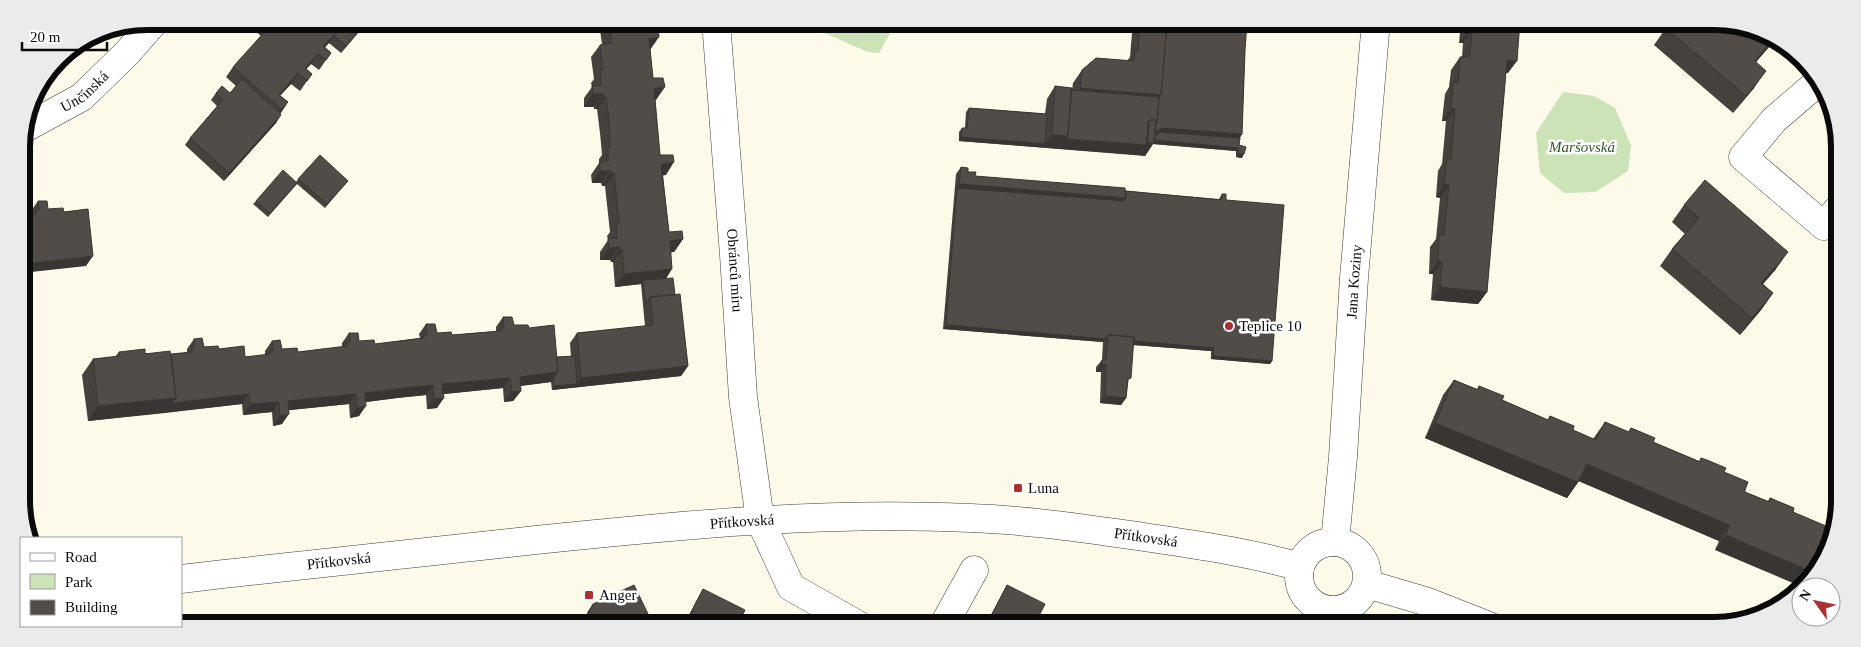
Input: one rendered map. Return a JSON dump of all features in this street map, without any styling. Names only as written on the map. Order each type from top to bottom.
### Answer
[{"type":"street","name":"Unčínská","points":[[33,123],[82,97],[128,52],[147,30]]},
{"type":"street","name":"Obránců míru","points":[[717,30],[743,397],[760,520],[791,587],[844,617]]},
{"type":"street","name":"Jana Koziny","points":[[1335,542],[1354,278],[1375,30]]},
{"type":"street","points":[[1813,86],[1774,120],[1743,157],[1824,226],[1831,218]]},
{"type":"street","name":"Přítkovská","points":[[182,579],[355,558],[665,527],[760,520],[896,516],[972,518],[1046,524],[1245,553],[1300,567]]},
{"type":"street","points":[[1328,617],[1321,609],[1310,603],[1302,592],[1298,580],[1304,557],[1311,549],[1320,544],[1335,542],[1354,548],[1363,559],[1368,571],[1367,584],[1362,596],[1354,604],[1331,617]]},
{"type":"street","points":[[947,617],[974,570]]},
{"type":"street","points":[[1367,584],[1428,602],[1466,617]]},
{"type":"green space","points":[[818,30],[892,30],[879,53],[868,52]]},
{"type":"green space","name":"Maršovská","points":[[1563,92],[1594,96],[1615,108],[1631,145],[1628,171],[1595,192],[1564,193],[1540,173],[1536,133]]},
{"type":"building","points":[[266,30],[333,30],[336,33],[323,46],[331,53],[326,60],[318,54],[305,68],[312,74],[307,81],[298,73],[279,95],[288,102],[281,109],[233,67]]},
{"type":"building","points":[[333,30],[359,30],[346,46],[334,36],[336,33]]},
{"type":"building","points":[[610,30],[659,30],[659,37],[649,39],[653,78],[663,78],[665,87],[654,88],[660,155],[673,155],[674,162],[661,164],[669,232],[682,231],[683,239],[670,241],[672,269],[624,274],[622,250],[619,250],[619,247],[609,248],[608,239],[617,238],[616,224],[619,223],[614,173],[600,171],[600,162],[608,161],[608,147],[610,146],[609,121],[606,97],[603,97],[603,94],[593,94],[592,86],[601,85],[600,70],[603,69],[600,45],[612,43]]},
{"type":"building","points":[[1139,30],[1166,30],[1161,95],[1080,88],[1082,70],[1096,58],[1134,61],[1135,50],[1138,50]]},
{"type":"building","points":[[1166,30],[1246,30],[1242,134],[1160,128],[1160,131],[1155,131],[1159,97],[1161,95]]},
{"type":"building","points":[[1519,30],[1517,61],[1507,60],[1487,292],[1440,287],[1442,262],[1438,261],[1439,235],[1444,235],[1449,185],[1444,185],[1447,158],[1451,159],[1455,109],[1451,108],[1453,82],[1458,82],[1460,57],[1470,56],[1472,31],[1468,31]]},
{"type":"building","points":[[1668,30],[1729,31],[1744,34],[1769,44],[1755,61],[1766,71],[1746,96]]},
{"type":"building","points":[[242,79],[281,115],[229,173],[190,138],[223,100],[216,93],[222,86],[230,93]]},
{"type":"building","points":[[1055,86],[1072,88],[1068,136],[1052,135]]},
{"type":"building","points":[[1071,90],[1159,97],[1157,123],[1156,120],[1149,120],[1148,122],[1146,145],[1066,139],[1068,136]]},
{"type":"building","points":[[969,108],[1047,114],[1045,144],[961,137],[962,128],[967,128]]},
{"type":"building","points":[[1149,120],[1156,120],[1154,143],[1148,143]]},
{"type":"building","points":[[1159,132],[1240,138],[1239,145],[1246,147],[1244,154],[1239,154],[1238,148],[1154,140],[1155,134],[1158,135]]},
{"type":"building","points":[[320,155],[348,181],[327,204],[298,179]]},
{"type":"building","points":[[961,167],[968,168],[968,172],[976,172],[975,176],[1125,188],[1126,198],[959,184]]},
{"type":"building","points":[[283,170],[297,183],[270,213],[256,201]]},
{"type":"building","points":[[1705,180],[1788,252],[1761,283],[1773,293],[1752,318],[1672,249],[1699,218],[1684,205]]},
{"type":"building","points":[[957,188],[1124,201],[1126,191],[1221,200],[1222,194],[1226,194],[1226,200],[1284,205],[1272,361],[1213,356],[1214,348],[1134,341],[1134,337],[1108,335],[1106,339],[946,325]]},
{"type":"building","points":[[38,201],[47,201],[48,209],[63,208],[64,212],[88,209],[93,256],[30,263],[30,215],[36,214],[36,211],[39,210]]},
{"type":"building","points":[[673,278],[675,295],[650,297],[646,304],[643,280]]},
{"type":"building","points":[[680,294],[688,366],[581,378],[577,333],[653,325],[650,297]]},
{"type":"building","points":[[503,317],[512,317],[514,325],[528,325],[529,328],[554,325],[558,372],[520,377],[521,391],[512,392],[510,378],[442,384],[444,398],[434,399],[433,385],[365,393],[366,406],[357,408],[356,394],[288,401],[289,414],[280,416],[279,402],[250,404],[249,394],[172,403],[176,398],[171,354],[192,352],[194,339],[202,338],[204,347],[218,346],[219,349],[244,346],[245,357],[270,354],[270,351],[273,350],[272,341],[280,340],[282,349],[297,348],[298,352],[347,346],[347,343],[350,342],[349,333],[358,333],[359,341],[374,340],[375,344],[424,338],[424,334],[427,334],[426,324],[435,324],[437,333],[451,332],[452,335],[502,331],[501,327],[504,327]]},
{"type":"building","points":[[1108,335],[1134,337],[1131,378],[1128,379],[1126,398],[1105,396],[1106,365],[1101,364],[1102,360],[1106,360]]},
{"type":"building","points":[[145,349],[145,354],[170,351],[176,398],[98,406],[93,359],[119,356],[119,352]]},
{"type":"building","points":[[575,356],[577,384],[554,386],[553,379],[558,372],[557,357]]},
{"type":"building","points":[[1454,380],[1478,390],[1479,386],[1504,396],[1502,400],[1548,420],[1550,416],[1574,426],[1573,430],[1596,440],[1605,422],[1629,432],[1631,428],[1655,438],[1653,442],[1700,462],[1701,458],[1726,468],[1724,472],[1748,482],[1745,492],[1769,502],[1770,498],[1794,508],[1793,512],[1828,527],[1827,530],[1822,545],[1808,570],[1726,535],[1729,525],[1587,464],[1578,482],[1435,423]]},
{"type":"building","points":[[634,585],[649,616],[587,617],[593,604]]},
{"type":"building","points":[[1007,585],[1045,604],[1038,617],[991,617]]},
{"type":"building","points":[[703,589],[745,610],[742,617],[689,617]]},
{"type":"place","name":"Teplice 10","points":[[1229,326]]},
{"type":"place","name":"Luna","points":[[1018,488]]},
{"type":"place","name":"Anger","points":[[589,595]]}]
